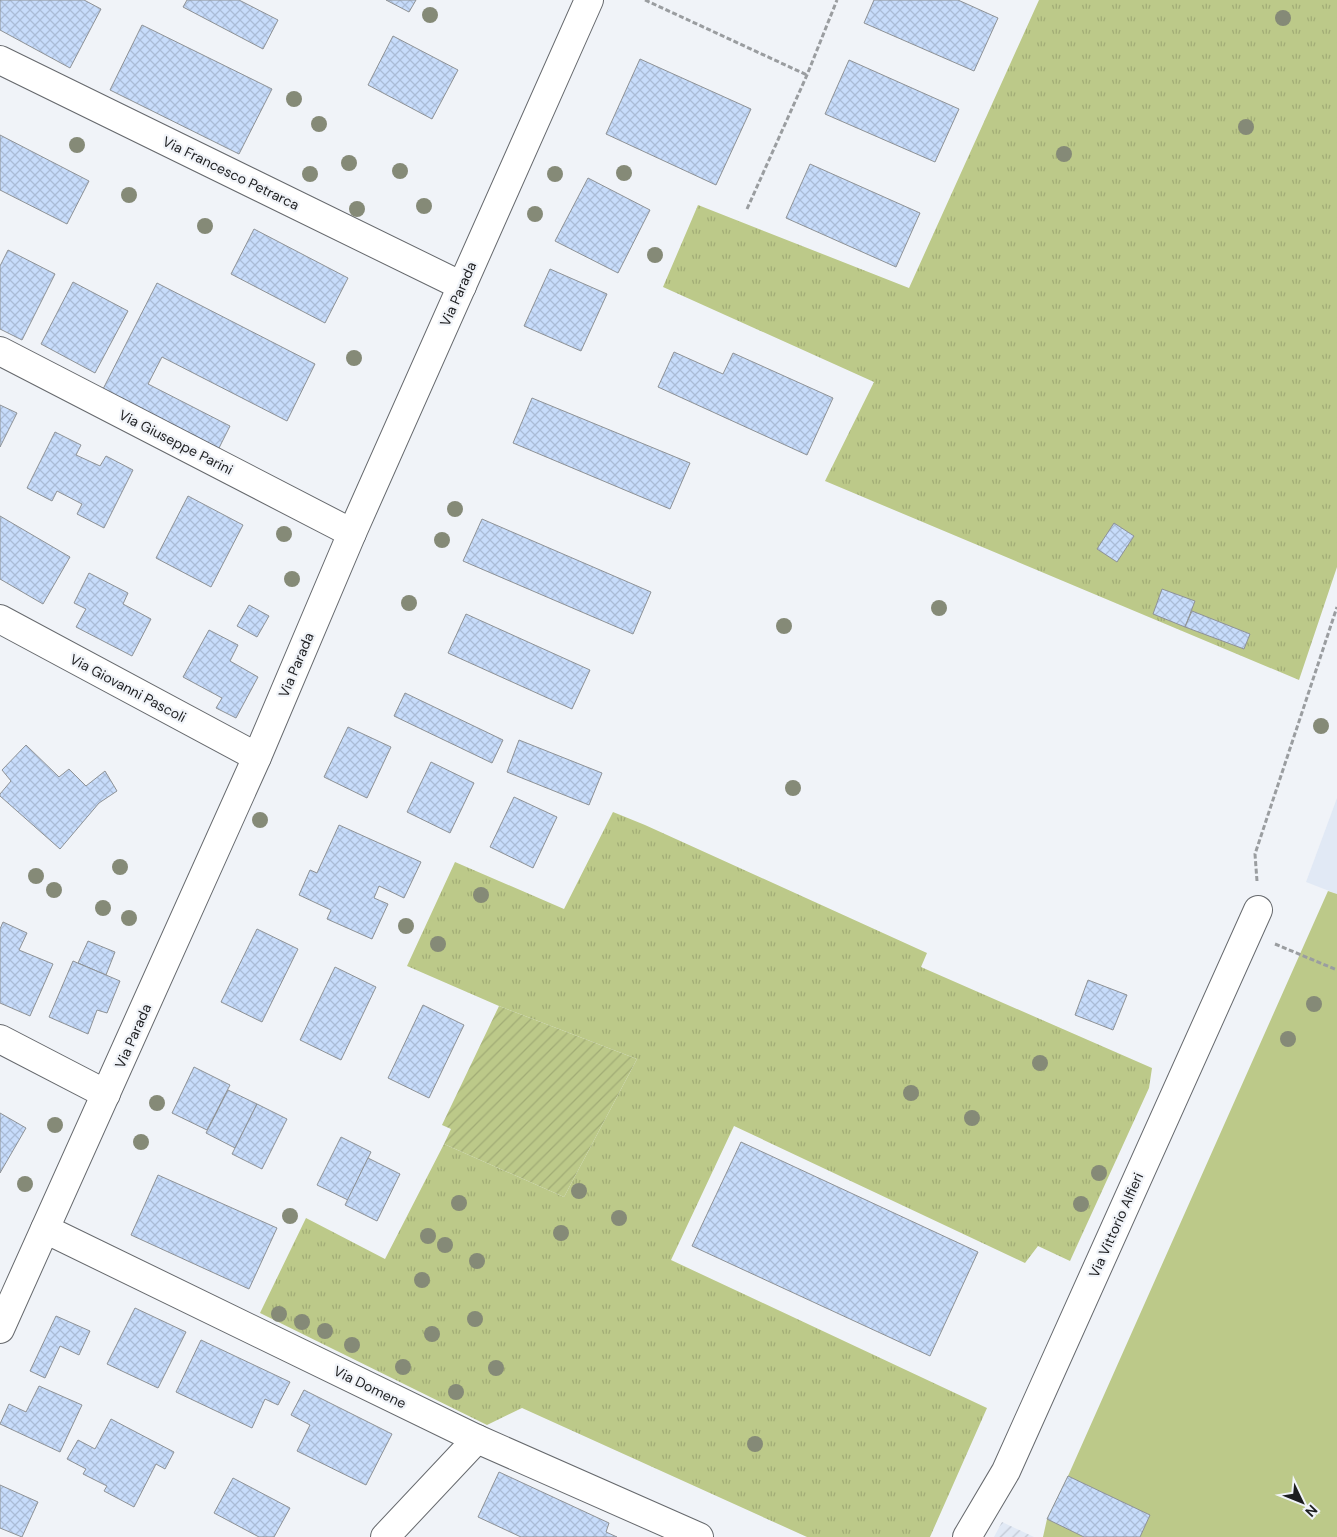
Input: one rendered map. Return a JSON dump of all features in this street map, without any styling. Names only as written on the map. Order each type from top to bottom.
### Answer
[{"type":"street","name":"Via Parada","points":[[0,1329],[257,757],[352,533],[589,0]]},
{"type":"street","name":"Via Francesco Petrarca","points":[[0,60],[462,286]]},
{"type":"street","name":"Via Giuseppe Parini","points":[[0,351],[352,533]]},
{"type":"street","name":"Via Giovanni Pascoli","points":[[0,619],[257,757]]},
{"type":"street","name":"Via Vittorio Alfieri","points":[[967,1537],[1006,1471],[1253,921]]},
{"type":"street","points":[[0,1039],[106,1094]]},
{"type":"street","name":"Via Domene","points":[[45,1229],[477,1439],[699,1537]]},
{"type":"street","points":[[385,1537],[477,1439]]},
{"type":"path","points":[[645,0],[807,75]]},
{"type":"path","points":[[747,209],[807,75],[837,0]]},
{"type":"path","points":[[1337,607],[1255,854],[1253,921],[1337,970]]},
{"type":"shaded area","points":[[1337,798],[1337,894],[1306,882]]},
{"type":"shaded area","points":[[1002,1522],[1034,1537],[994,1537]]},
{"type":"green space","points":[[1039,0],[1337,0],[1337,567],[1299,680],[825,481],[874,382],[663,287],[698,205],[909,288]]},
{"type":"green space","points":[[613,812],[927,953],[921,967],[1152,1068],[1149,1088],[1070,1261],[1038,1246],[1025,1263],[734,1126],[671,1260],[987,1408],[930,1537],[807,1537],[522,1408],[487,1425],[260,1313],[306,1218],[385,1259],[444,1144],[564,1197],[637,1059],[499,1006],[407,966],[455,862],[564,909]]},
{"type":"green space","points":[[1328,891],[1337,894],[1337,1537],[1043,1537],[1047,1519],[1068,1476]]},
{"type":"green space","points":[[499,1006],[637,1059],[564,1197],[444,1144],[451,1129],[442,1125]]},
{"type":"building","points":[[0,0],[84,0],[101,9],[70,68],[0,30]]},
{"type":"building","points":[[187,0],[239,0],[278,20],[263,49],[183,7]]},
{"type":"building","points":[[386,0],[416,0],[409,12]]},
{"type":"building","points":[[874,0],[958,0],[998,18],[974,71],[864,23]]},
{"type":"building","points":[[142,25],[272,89],[239,154],[110,90]]},
{"type":"building","points":[[393,36],[458,70],[432,119],[368,85]]},
{"type":"building","points":[[640,59],[751,109],[716,185],[606,134]]},
{"type":"building","points":[[849,60],[959,109],[935,162],[825,114]]},
{"type":"building","points":[[0,135],[89,181],[67,224],[0,190]]},
{"type":"building","points":[[810,164],[920,213],[896,267],[786,218]]},
{"type":"building","points":[[588,178],[650,210],[618,273],[555,241]]},
{"type":"building","points":[[254,229],[348,278],[325,323],[231,274]]},
{"type":"building","points":[[8,250],[55,274],[22,340],[0,329],[0,266]]},
{"type":"building","points":[[550,269],[607,294],[581,351],[524,326]]},
{"type":"building","points":[[73,282],[128,311],[95,373],[41,344]]},
{"type":"building","points":[[157,283],[315,364],[287,421],[162,357],[148,384],[230,426],[218,450],[102,391]]},
{"type":"building","points":[[674,352],[723,374],[733,353],[833,398],[807,455],[658,387]]},
{"type":"building","points":[[532,398],[690,463],[670,509],[513,443]]},
{"type":"building","points":[[0,405],[17,413],[0,447]]},
{"type":"building","points":[[55,432],[81,445],[76,455],[100,466],[106,456],[133,470],[104,528],[77,514],[82,504],[57,491],[52,501],[27,488]]},
{"type":"building","points":[[188,496],[243,525],[211,587],[156,558]]},
{"type":"building","points":[[0,516],[70,557],[43,604],[0,579]]},
{"type":"building","points":[[482,519],[651,592],[633,634],[463,561]]},
{"type":"building","points":[[1114,523],[1134,536],[1117,562],[1097,549]]},
{"type":"building","points":[[89,573],[128,593],[123,604],[151,619],[132,656],[76,627],[86,609],[74,603]]},
{"type":"building","points":[[1162,589],[1195,601],[1185,627],[1153,614]]},
{"type":"building","points":[[249,605],[269,616],[257,637],[237,626]]},
{"type":"building","points":[[1192,611],[1250,634],[1244,649],[1185,627]]},
{"type":"building","points":[[466,614],[590,670],[572,709],[448,653]]},
{"type":"building","points":[[209,630],[238,645],[230,661],[258,677],[236,718],[216,708],[222,698],[183,677]]},
{"type":"building","points":[[405,693],[503,740],[492,763],[394,716]]},
{"type":"building","points":[[348,727],[391,747],[367,798],[324,777]]},
{"type":"building","points":[[519,740],[602,773],[589,805],[507,772]]},
{"type":"building","points":[[26,745],[59,777],[69,769],[86,786],[105,771],[117,791],[99,803],[60,849],[0,796],[11,781],[2,770]]},
{"type":"building","points":[[431,762],[474,783],[450,833],[407,812]]},
{"type":"building","points":[[514,797],[557,817],[533,868],[490,847]]},
{"type":"building","points":[[339,825],[421,862],[404,898],[379,886],[374,898],[388,904],[372,939],[327,919],[331,910],[299,895],[310,870],[317,873]]},
{"type":"building","points":[[3,922],[27,933],[19,950],[53,964],[30,1016],[0,1003],[0,929]]},
{"type":"building","points":[[257,929],[298,949],[262,1022],[221,1002]]},
{"type":"building","points":[[88,941],[115,952],[106,975],[78,963]]},
{"type":"building","points":[[73,961],[120,981],[107,1013],[97,1010],[88,1034],[49,1017]]},
{"type":"building","points":[[335,967],[376,987],[341,1060],[300,1040]]},
{"type":"building","points":[[1088,980],[1127,995],[1113,1030],[1075,1015]]},
{"type":"building","points":[[423,1005],[464,1025],[429,1098],[388,1078]]},
{"type":"building","points":[[194,1067],[230,1085],[207,1130],[172,1113]]},
{"type":"building","points":[[228,1090],[257,1104],[235,1148],[206,1133]]},
{"type":"building","points":[[257,1104],[287,1119],[262,1169],[232,1154]]},
{"type":"building","points":[[0,1113],[26,1128],[0,1173]]},
{"type":"building","points":[[341,1137],[371,1152],[348,1200],[317,1185]]},
{"type":"building","points":[[741,1142],[978,1252],[930,1356],[692,1246]]},
{"type":"building","points":[[368,1158],[400,1174],[377,1221],[345,1205]]},
{"type":"building","points":[[158,1175],[277,1228],[249,1289],[131,1235]]},
{"type":"building","points":[[135,1308],[186,1332],[158,1388],[107,1364]]},
{"type":"building","points":[[56,1316],[90,1331],[79,1355],[60,1346],[45,1378],[30,1371]]},
{"type":"building","points":[[201,1340],[290,1382],[278,1405],[265,1399],[252,1428],[176,1392]]},
{"type":"building","points":[[39,1386],[82,1405],[60,1452],[0,1424],[9,1404],[26,1412]]},
{"type":"building","points":[[304,1390],[392,1434],[366,1485],[297,1451],[310,1425],[291,1415]]},
{"type":"building","points":[[111,1419],[174,1452],[165,1469],[156,1464],[134,1507],[104,1491],[107,1486],[83,1474],[86,1469],[67,1459],[78,1440],[95,1449]]},
{"type":"building","points":[[499,1472],[609,1523],[606,1532],[617,1537],[521,1537],[478,1517]]},
{"type":"building","points":[[1068,1476],[1150,1515],[1140,1537],[1084,1537],[1047,1519]]},
{"type":"building","points":[[233,1478],[290,1508],[274,1537],[259,1537],[214,1513]]},
{"type":"building","points":[[0,1485],[38,1502],[22,1537],[0,1528]]}]
